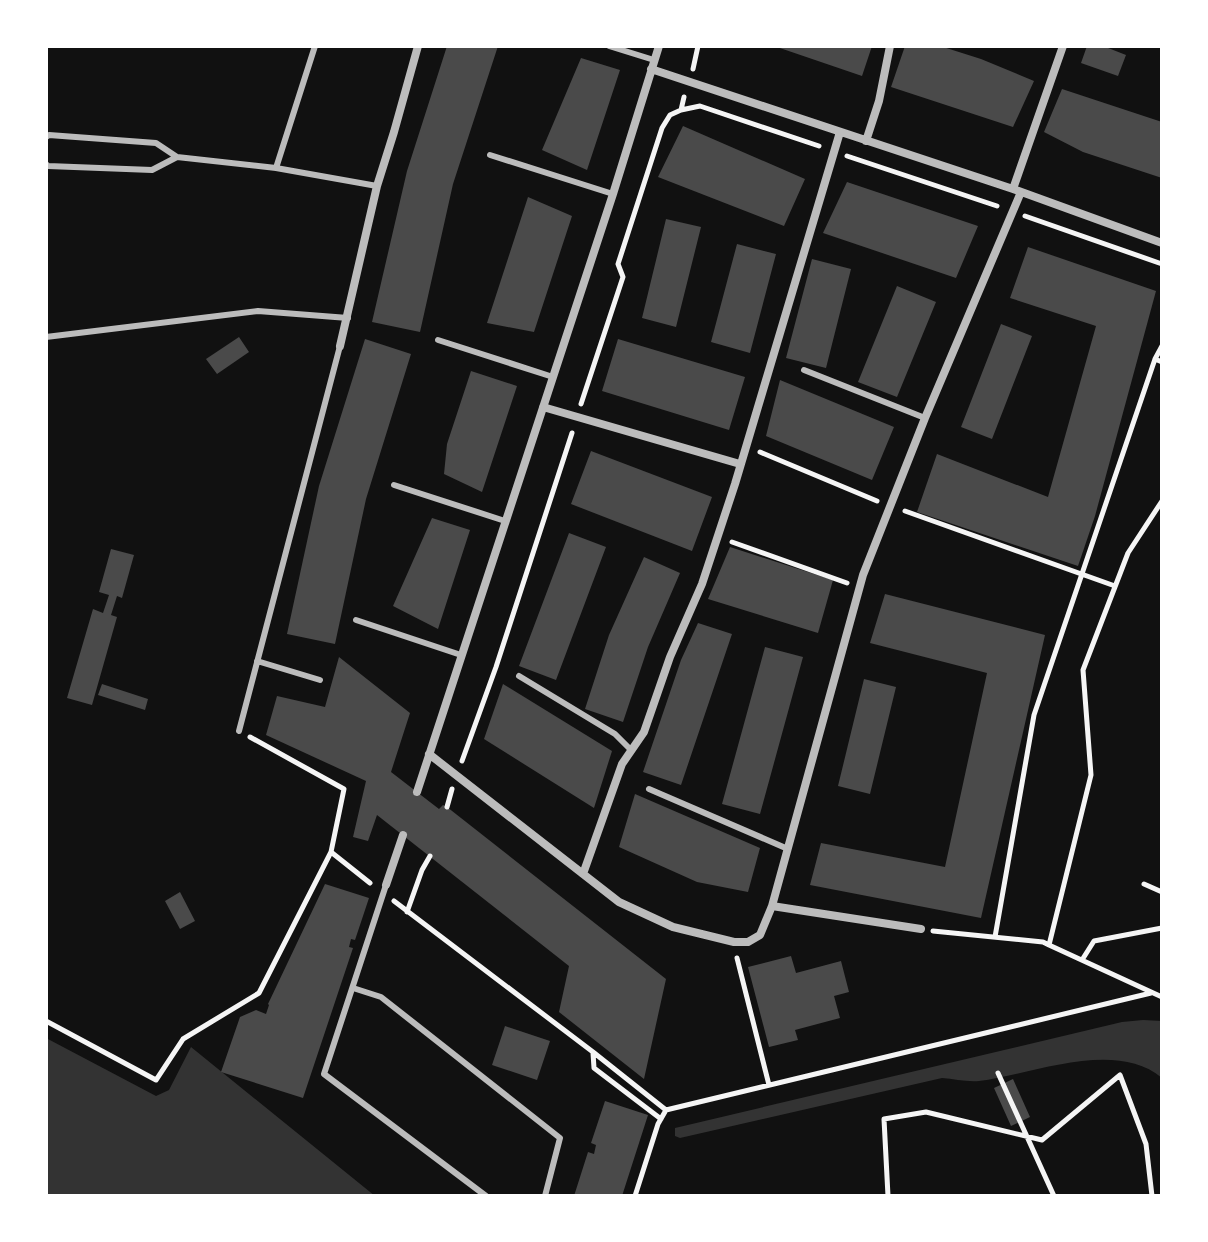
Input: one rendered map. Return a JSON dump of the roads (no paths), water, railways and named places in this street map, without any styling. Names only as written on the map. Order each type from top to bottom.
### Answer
[{"type":"street","points":[[340,346],[377,186],[418,46]]},
{"type":"street","points":[[417,792],[659,46]]},
{"type":"street","points":[[866,141],[879,101],[890,46]]},
{"type":"street","points":[[429,754],[619,902],[673,927],[734,942],[748,942],[760,935],[772,906],[859,587],[1017,191],[1063,46]]},
{"type":"street","points":[[652,65],[1162,243]]},
{"type":"street","points":[[583,874],[622,764],[644,732],[670,657],[702,584],[840,132]]},
{"type":"street","points":[[543,407],[740,464]]},
{"type":"street","points":[[386,885],[403,835]]},
{"type":"street","points":[[772,906],[921,929]]},
{"type":"lane","points":[[276,168],[315,46]]},
{"type":"lane","points":[[609,46],[652,65]]},
{"type":"lane","points":[[46,137],[156,143],[177,157],[276,168],[377,186]]},
{"type":"lane","points":[[490,155],[613,194]]},
{"type":"lane","points":[[46,164],[152,170],[177,157]]},
{"type":"lane","points":[[46,337],[258,311],[348,318]]},
{"type":"lane","points":[[438,340],[553,377]]},
{"type":"lane","points":[[239,731],[340,346]]},
{"type":"lane","points":[[804,370],[925,418]]},
{"type":"lane","points":[[394,485],[505,521]]},
{"type":"lane","points":[[356,620],[461,655]]},
{"type":"lane","points":[[257,661],[320,680]]},
{"type":"lane","points":[[519,676],[615,734],[631,750]]},
{"type":"lane","points":[[649,789],[788,849]]},
{"type":"lane","points":[[386,885],[324,1074],[486,1196]]},
{"type":"lane","points":[[353,988],[381,997],[560,1138],[545,1196]]}]
